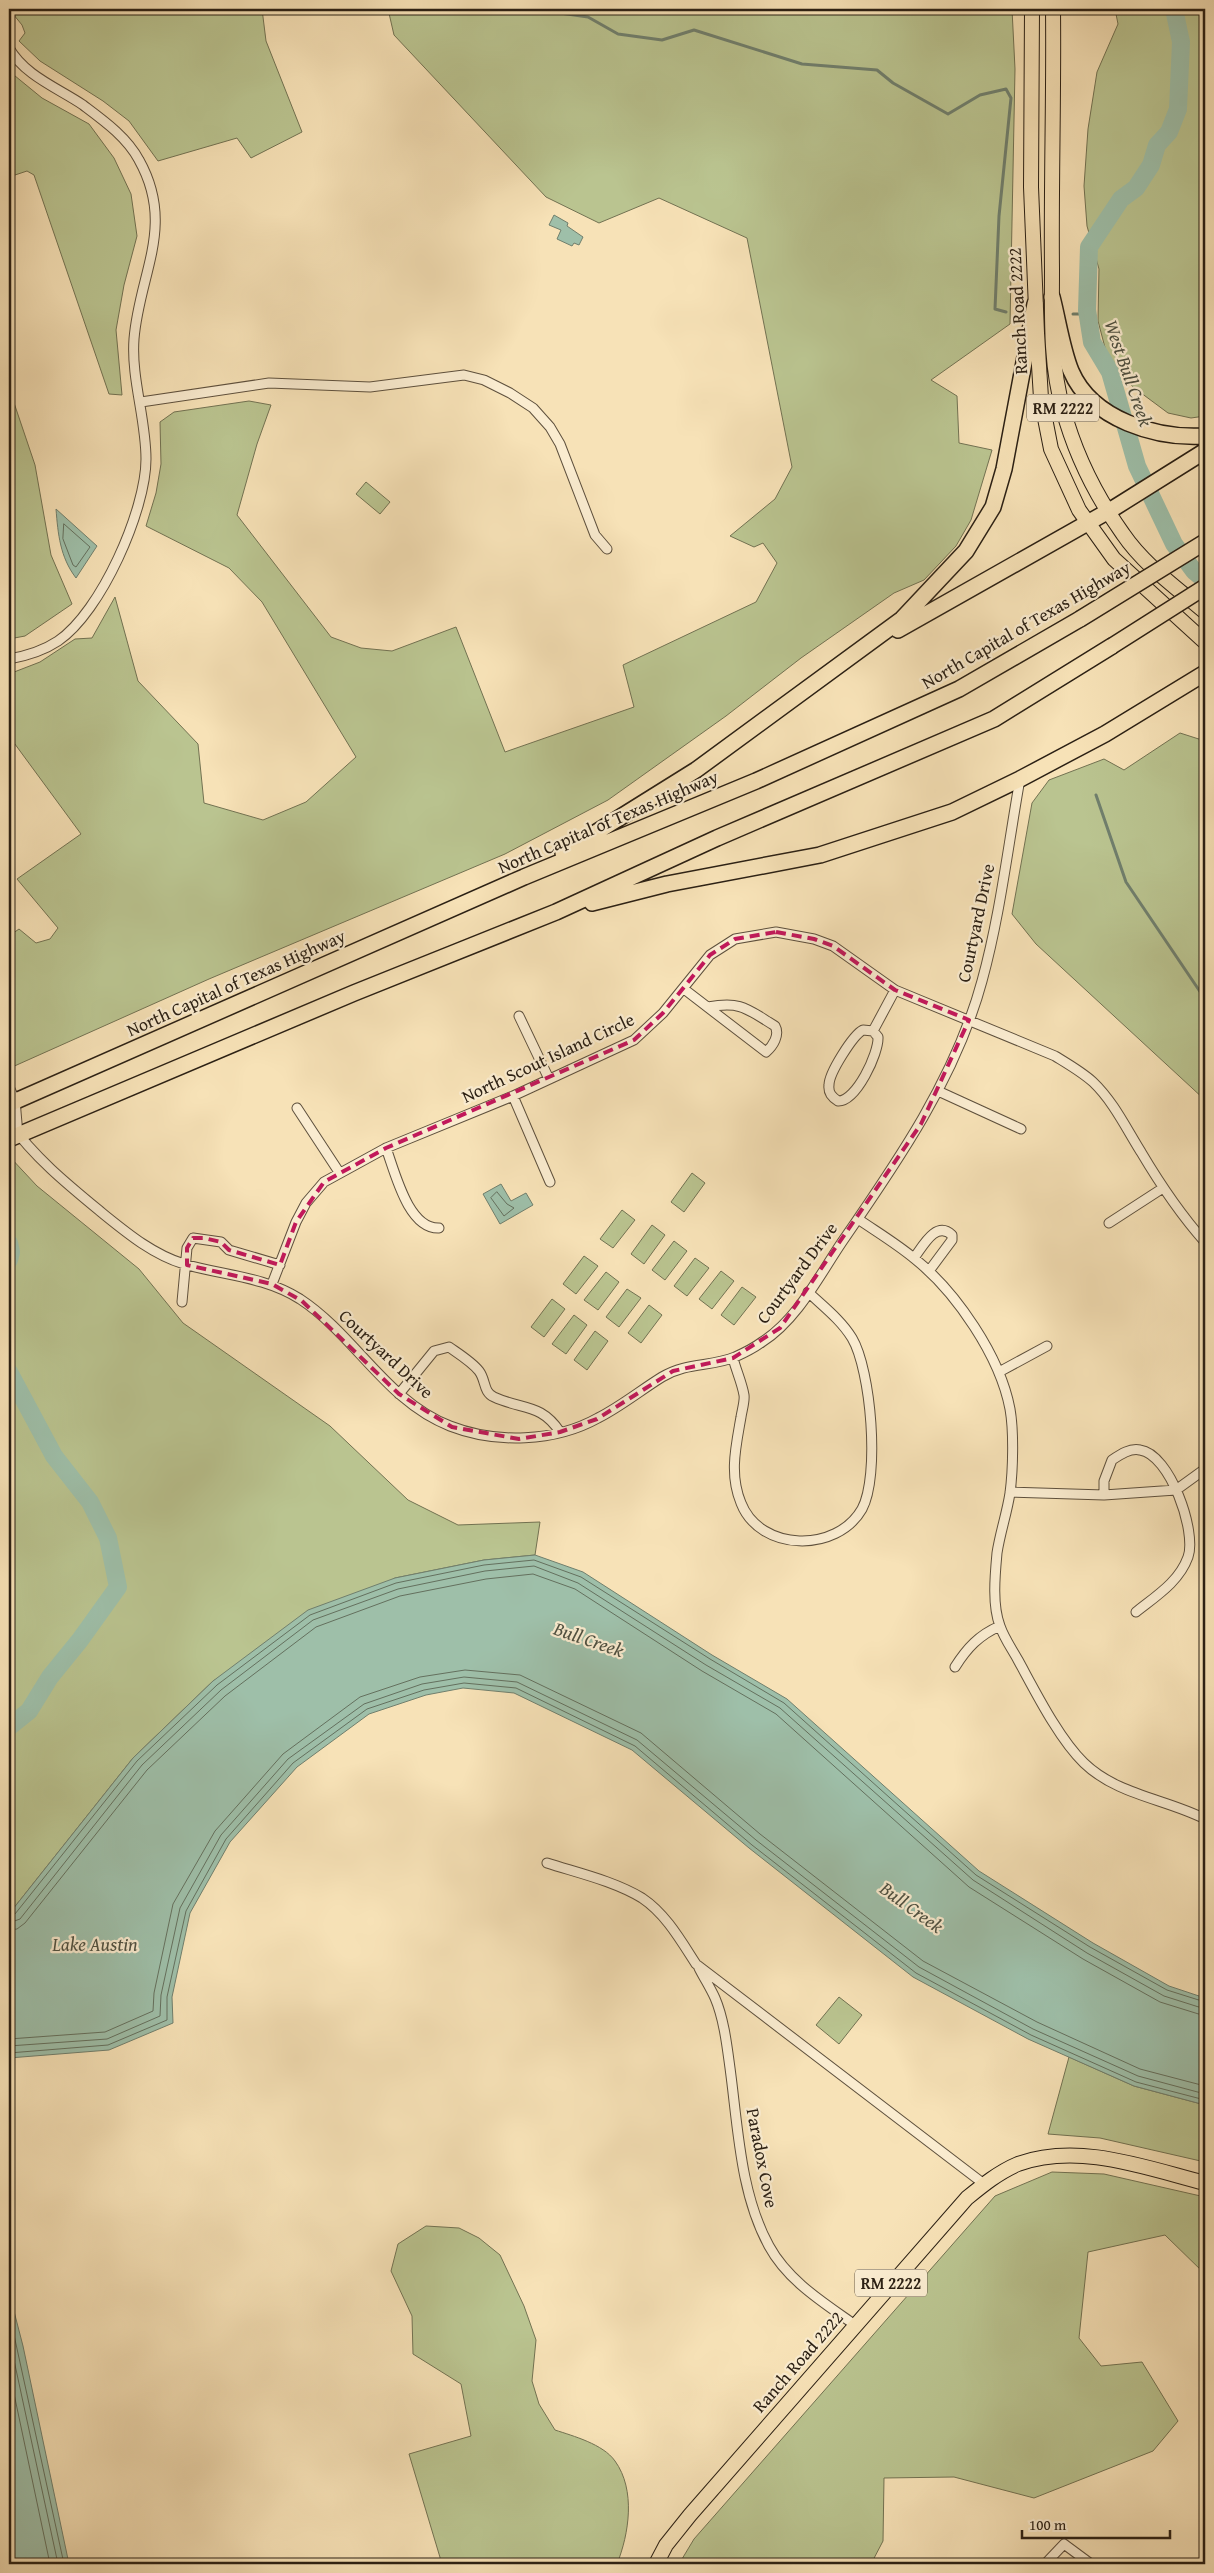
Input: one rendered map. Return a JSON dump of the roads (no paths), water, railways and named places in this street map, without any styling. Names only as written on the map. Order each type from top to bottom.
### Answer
[{"type":"highway","points":[[1052,297],[1071,372],[1084,390],[1097,403],[1115,417],[1152,432],[1171,436],[1205,436]]},
{"type":"highway","points":[[524,877],[696,770],[902,619],[932,590],[966,551],[993,507],[1004,469],[1036,304]]},
{"type":"highway","points":[[843,662],[1111,510],[1205,451]]},
{"type":"highway","name":"North Capital of Texas Highway","points":[[11,1097],[524,877],[756,781],[959,689],[1080,619],[1205,542]]},
{"type":"highway","points":[[14,1137],[354,993],[556,912],[717,838],[994,719],[1205,587]]},
{"type":"highway","points":[[556,912],[667,884],[820,855],[900,831],[952,812],[1105,734],[1205,673]]},
{"type":"main road","name":"Ranch Road 2222","points":[[1032,9],[1031,187],[1036,304],[1041,398],[1051,449],[1087,523],[1114,559],[1205,642]]},
{"type":"main road","name":"Ranch Road 2222","points":[[1052,9],[1052,297]]},
{"type":"main road","name":"RM 2222","points":[[1052,297],[1054,360],[1062,408],[1081,461],[1142,558],[1205,612]]},
{"type":"main road","name":"Ranch Road 2222","points":[[656,2564],[666,2545],[690,2515],[967,2198],[984,2184],[1018,2164],[1054,2156],[1094,2156],[1205,2183]]},
{"type":"street","points":[[9,48],[13,56],[42,81],[82,105],[120,135],[139,160],[154,199],[156,237],[152,262],[135,317],[133,356],[141,402],[146,459],[143,488],[136,514],[103,586],[84,616],[59,640],[40,650],[9,659]]},
{"type":"street","points":[[141,402],[269,383],[370,387],[464,375],[484,380],[510,393],[533,408],[550,427],[560,444],[595,535],[607,549]]},
{"type":"street","name":"Courtyard Drive","points":[[9,1122],[14,1137],[69,1186],[141,1244],[186,1264],[272,1284],[302,1301],[331,1324],[399,1394],[429,1416],[452,1427],[519,1439],[560,1432],[597,1420],[673,1371],[733,1358],[763,1342],[780,1328],[808,1292],[858,1220],[921,1124],[938,1091],[969,1020],[982,983],[990,948],[1020,779]]},
{"type":"street","name":"North Scout Island Circle","points":[[272,1284],[296,1223],[306,1204],[324,1182],[339,1172],[386,1148],[513,1096],[634,1040],[648,1029],[710,955],[735,938],[776,932],[797,935],[833,946],[895,990],[1055,1056],[1093,1082],[1119,1116],[1182,1216],[1205,1242]]},
{"type":"street","points":[[684,988],[708,1007],[766,1052],[771,1048],[778,1030],[775,1026],[742,1005],[728,1003],[708,1007]]},
{"type":"street","points":[[872,1031],[895,990]]},
{"type":"street","points":[[519,1016],[549,1079]]},
{"type":"street","points":[[863,1030],[872,1031],[878,1037],[878,1049],[853,1095],[844,1102],[838,1101],[829,1092],[828,1083],[857,1033],[863,1030]]},
{"type":"street","points":[[938,1091],[1021,1129]]},
{"type":"street","points":[[513,1096],[550,1182]]},
{"type":"street","points":[[11,1097],[14,1137]]},
{"type":"street","points":[[298,1108],[339,1172]]},
{"type":"street","points":[[386,1148],[413,1215],[430,1228],[439,1228]]},
{"type":"street","points":[[1109,1223],[1163,1188]]},
{"type":"street","points":[[858,1220],[914,1258],[929,1271],[960,1308],[984,1343],[999,1372],[1010,1410],[1010,1492],[998,1553],[996,1610],[1000,1626],[1032,1685],[1069,1745],[1084,1764],[1125,1789],[1205,1819]]},
{"type":"street","points":[[914,1258],[935,1232],[940,1229],[947,1230],[952,1234],[952,1240],[929,1271]]},
{"type":"street","points":[[182,1302],[187,1248],[193,1238],[204,1238],[221,1242],[229,1250],[280,1265]]},
{"type":"street","points":[[733,1358],[744,1396],[734,1462],[734,1482],[741,1504],[754,1523],[775,1536],[792,1541],[811,1541],[831,1536],[845,1527],[862,1509],[868,1487],[871,1449],[869,1391],[864,1367],[853,1340],[839,1320],[808,1292]]},
{"type":"street","points":[[999,1372],[1047,1346]]},
{"type":"street","points":[[399,1394],[434,1351],[449,1347],[481,1373],[487,1392],[494,1397],[539,1410],[552,1418],[560,1432]]},
{"type":"street","points":[[1104,1495],[1106,1475],[1112,1460],[1131,1450],[1150,1453],[1168,1472],[1189,1527],[1192,1544],[1188,1557],[1175,1581],[1136,1612]]},
{"type":"street","points":[[1010,1492],[1104,1495],[1176,1490],[1205,1470]]},
{"type":"street","points":[[955,1667],[966,1650],[982,1634],[1000,1626]]},
{"type":"street","points":[[547,1863],[612,1885],[642,1898],[667,1920],[696,1964],[984,2184]]},
{"type":"street","name":"Paradox Cove","points":[[696,1964],[715,1999],[726,2042],[747,2184],[756,2218],[766,2240],[788,2271],[810,2293],[855,2325]]},
{"type":"street","points":[[1045,2564],[1064,2544],[1090,2564]]},
{"type":"water","points":[[554,215],[568,223],[567,226],[583,237],[579,245],[574,243],[572,246],[557,239],[561,230],[549,225]]},
{"type":"water","points":[[56,509],[97,546],[76,578],[63,554]]},
{"type":"water","points":[[501,1184],[511,1201],[526,1193],[533,1205],[500,1224],[483,1194]]},
{"type":"water","name":"Lake Austin","points":[[535,1555],[583,1572],[712,1655],[787,1699],[979,1871],[1093,1943],[1169,1986],[1205,1998],[1205,2105],[1134,2086],[1028,2039],[913,1977],[749,1848],[632,1750],[514,1693],[463,1688],[426,1695],[369,1714],[297,1767],[230,1842],[190,1913],[172,1997],[173,2023],[109,2050],[9,2058],[9,1914],[133,1758],[213,1681],[308,1610],[395,1578],[484,1560]]},
{"type":"water","points":[[9,2292],[23,2346],[69,2564],[9,2564]]},
{"type":"waterway","points":[[554,9],[560,13],[588,17],[618,34],[662,40],[694,30],[802,64],[877,70],[893,83],[948,114],[980,95],[1006,89],[1011,98],[999,216],[995,309],[1006,312]]},
{"type":"waterway","name":"West Bull Creek","points":[[1174,9],[1181,42],[1178,109],[1169,132],[1157,145],[1151,165],[1136,188],[1121,199],[1089,247],[1087,310],[1092,342],[1110,372],[1137,466],[1174,544],[1194,571],[1205,580]]},
{"type":"waterway","points":[[1073,314],[1088,314]]},
{"type":"waterway","points":[[1096,795],[1126,882],[1205,999]]},
{"type":"waterway","points":[[9,1243],[11,1252],[9,1260]]},
{"type":"waterway","points":[[9,1372],[54,1456],[90,1502],[108,1538],[118,1587],[80,1640],[50,1677],[29,1711],[9,1727]]},
{"type":"water label","name":"Bull Creek","points":[[589,1639]]},
{"type":"water label","name":"Bull Creek","points":[[912,1907]]}]
